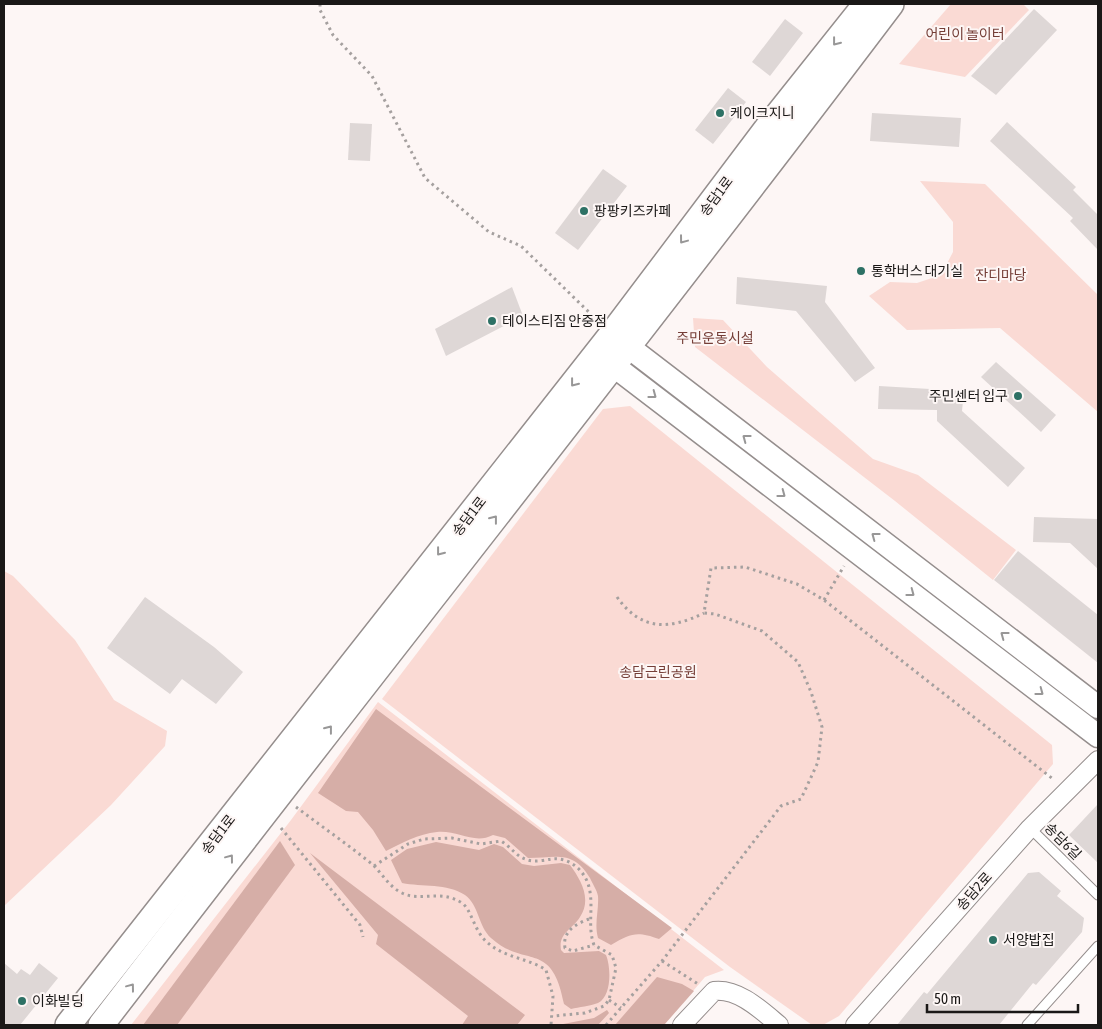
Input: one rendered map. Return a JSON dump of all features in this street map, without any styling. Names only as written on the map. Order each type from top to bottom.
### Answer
[{"type":"main road","name":"송담1로","points":[[101,1025],[264,813],[612,351],[768,127],[866,4]]},
{"type":"main road","name":"송담1로","points":[[68,1025],[612,351],[788,142],[892,4]]},
{"type":"street","points":[[612,351],[1098,707]]},
{"type":"street","points":[[612,351],[1098,736]]},
{"type":"street","name":"송담2로","points":[[855,1025],[1030,828],[1098,760]]},
{"type":"street","points":[[682,1025],[714,991],[725,990],[763,1012],[779,1025]]},
{"type":"lane","name":"송담6길","points":[[1030,828],[1098,895]]},
{"type":"lane","points":[[1027,1025],[1098,946]]},
{"type":"path","points":[[320,4],[333,35],[372,76],[425,178],[489,232],[521,246],[612,351]]},
{"type":"path","points":[[824,600],[847,561]]},
{"type":"path","points":[[704,613],[711,568],[745,567],[797,584],[824,600],[1054,780]]},
{"type":"path","points":[[606,1025],[662,961],[781,806],[800,799],[818,762],[822,728],[811,692],[798,662],[762,631],[715,614],[704,613],[683,623],[660,624],[638,620],[625,609],[617,597]]},
{"type":"path","points":[[291,803],[374,866],[394,888],[403,894],[442,895],[462,903],[468,910],[480,936],[491,946],[503,953],[529,961],[546,970],[553,996],[551,1025]]},
{"type":"path","points":[[264,813],[275,821],[360,925],[363,937]]},
{"type":"path","points":[[374,866],[408,844],[424,839],[452,838],[481,844],[501,840],[524,859],[561,859],[577,867],[588,884],[591,898],[590,933],[594,945],[612,955],[616,968],[609,1000],[604,1006],[585,1013],[553,1016]]},
{"type":"path","points":[[589,919],[571,929],[564,940],[565,948],[573,951],[594,945]]},
{"type":"path","points":[[662,961],[703,986]]},
{"type":"path","points":[[609,1000],[621,1008]]},
{"type":"green space","name":"어린이 놀이터","points":[[951,4],[1023,4],[1029,10],[965,77],[899,64]]},
{"type":"green space","name":"잔디마당","points":[[920,181],[985,184],[1098,295],[1098,412],[1000,328],[907,330],[869,296],[890,282],[917,283],[941,275],[953,252],[953,222]]},
{"type":"green space","name":"주민운동시설","points":[[693,318],[723,320],[767,367],[873,459],[918,475],[1016,550],[993,580],[895,501],[695,347]]},
{"type":"green space","name":"송담근린공원","points":[[630,406],[1052,745],[1053,764],[839,1016],[823,1025],[812,1025],[730,967],[382,699],[603,409]]},
{"type":"green space","points":[[4,571],[13,576],[75,640],[114,700],[167,731],[165,746],[111,805],[4,906]]},
{"type":"green space","points":[[378,702],[724,970],[705,977],[664,1025],[131,1025],[291,820]]},
{"type":"shaded area","points":[[376,709],[672,928],[659,939],[634,934],[611,945],[598,938],[596,927],[598,896],[584,869],[570,859],[563,857],[528,858],[505,838],[493,835],[486,838],[472,838],[452,833],[437,832],[417,837],[386,851],[373,830],[358,812],[346,811],[318,793]]},
{"type":"shaded area","points":[[280,841],[295,865],[177,1025],[143,1025]]},
{"type":"shaded area","points":[[436,842],[479,850],[494,844],[503,847],[522,864],[534,866],[561,863],[570,865],[584,890],[585,903],[580,917],[564,935],[561,950],[564,953],[599,951],[606,955],[609,967],[609,981],[603,999],[595,1004],[571,1009],[564,1004],[559,984],[545,963],[503,947],[491,938],[483,928],[470,899],[465,895],[442,887],[402,883],[391,860],[407,849]]},
{"type":"shaded area","points":[[310,853],[525,1015],[517,1025],[462,1025],[468,1016],[376,944],[378,935]]},
{"type":"shaded area","points":[[657,977],[682,984],[694,991],[664,1025],[615,1025]]},
{"type":"shaded area","points":[[607,1010],[609,1013],[598,1025],[558,1025],[594,1018]]},
{"type":"building","points":[[1034,9],[1057,30],[996,95],[971,76]]},
{"type":"building","points":[[785,19],[803,33],[770,76],[752,62]]},
{"type":"building","points":[[728,88],[746,102],[713,144],[695,130]]},
{"type":"building","points":[[872,113],[961,118],[959,147],[870,141]]},
{"type":"building","points":[[1007,122],[1076,187],[1073,190],[1098,215],[1098,250],[1070,221],[1073,218],[990,141]]},
{"type":"building","points":[[350,123],[372,124],[370,161],[348,160]]},
{"type":"building","points":[[603,169],[627,186],[578,250],[555,233]]},
{"type":"building","points":[[737,277],[827,286],[825,302],[875,368],[855,382],[796,311],[736,304]]},
{"type":"building","points":[[512,287],[523,316],[446,356],[435,329]]},
{"type":"building","name":"주민센터 입구","points":[[996,362],[1056,415],[1041,432],[981,377]]},
{"type":"building","points":[[879,386],[964,391],[962,411],[1025,468],[1008,487],[937,421],[937,410],[878,409]]},
{"type":"building","points":[[1034,517],[1098,519],[1098,569],[1070,543],[1033,542]]},
{"type":"building","points":[[1018,551],[1098,615],[1098,663],[994,580]]},
{"type":"building","points":[[145,597],[214,647],[243,672],[216,704],[182,679],[170,694],[107,648]]},
{"type":"building","points":[[1098,804],[1098,863],[1069,835]]},
{"type":"building","points":[[1039,872],[1061,891],[1057,896],[1084,918],[1082,932],[1036,985],[1033,983],[999,1025],[897,1025],[924,992],[927,994],[1028,873]]},
{"type":"building","name":"이화빌딩","points":[[4,963],[17,974],[21,969],[30,975],[39,963],[58,978],[20,1025],[4,1025]]},
{"type":"place","name":"케이크지니","points":[[720,113]]},
{"type":"place","name":"팡팡키즈카페","points":[[584,211]]},
{"type":"place","name":"통학버스 대기실","points":[[861,271]]},
{"type":"place","name":"테이스티짐 안중점","points":[[492,321]]},
{"type":"place","name":"주민센터 입구","points":[[1018,396]]},
{"type":"place","name":"서양밥집","points":[[993,940]]},
{"type":"place","name":"이화빌딩","points":[[22,1001]]}]
